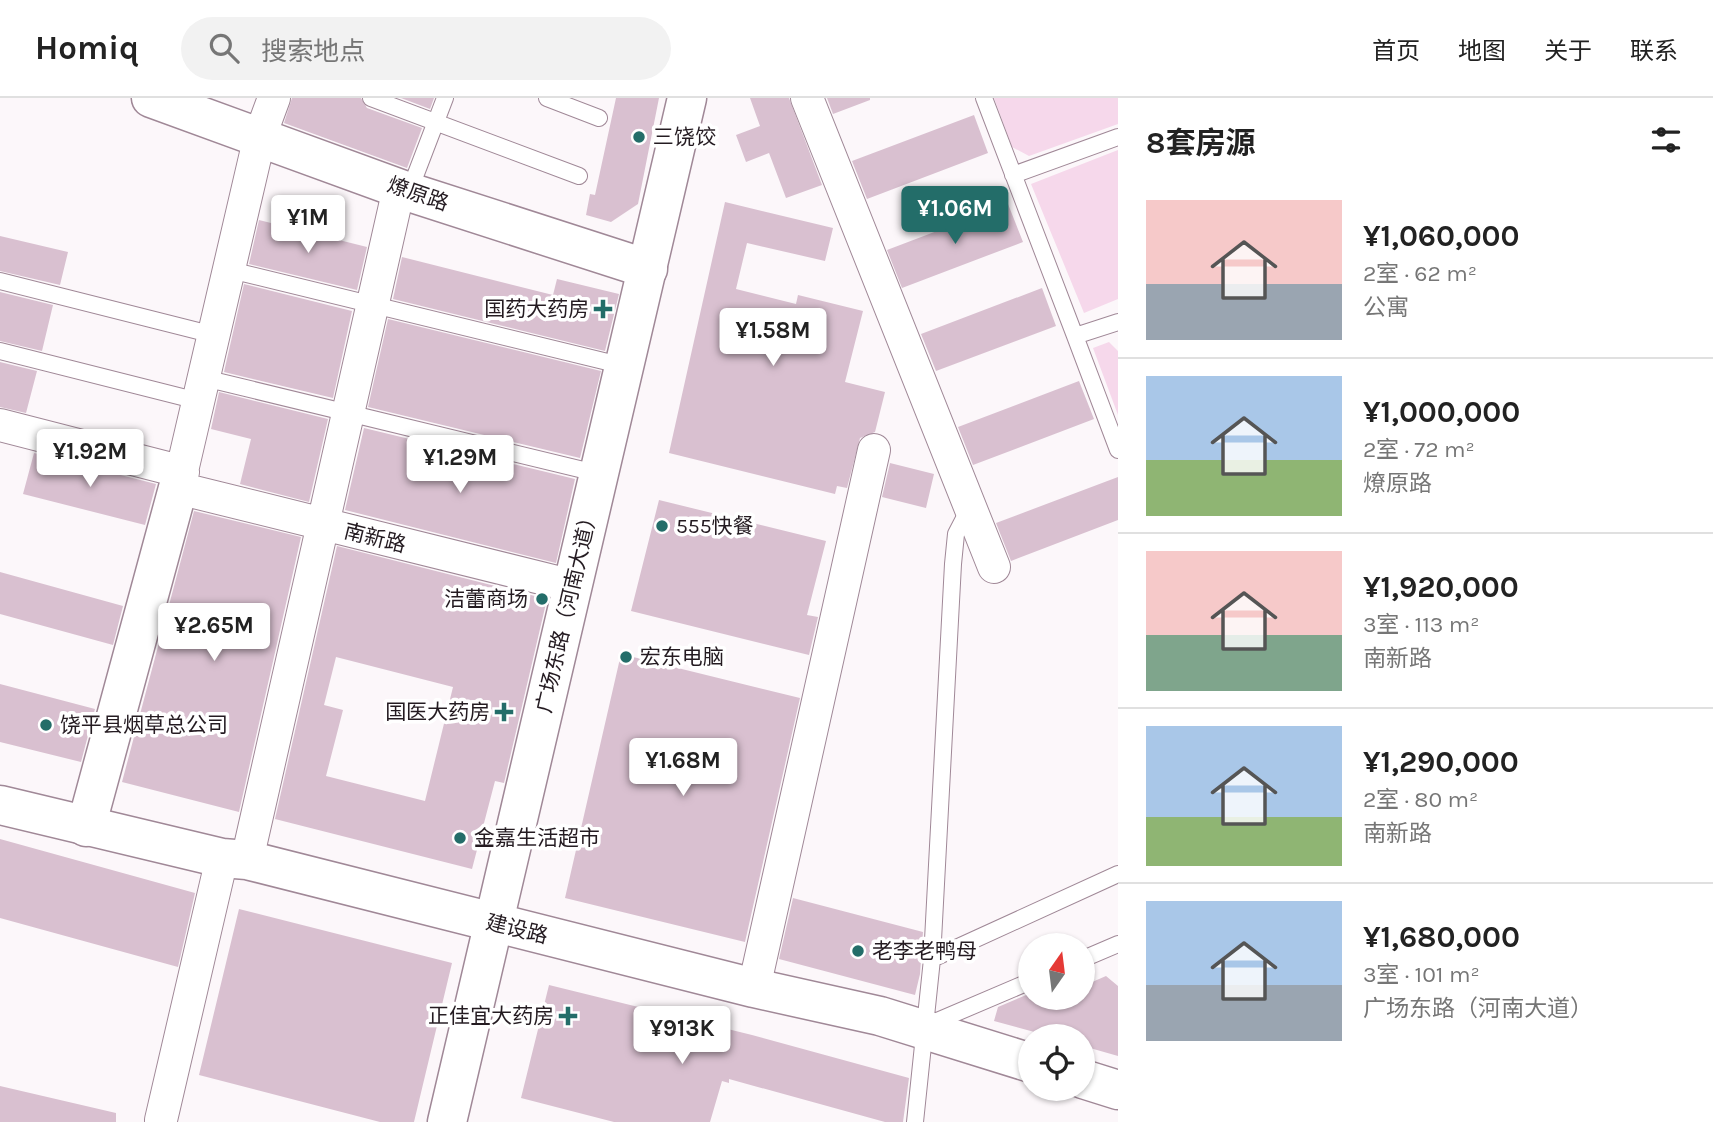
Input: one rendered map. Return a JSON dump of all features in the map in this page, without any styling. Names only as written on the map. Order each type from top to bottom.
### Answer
[{"type":"main road","name":"燎原路","points":[[151,98],[260,135],[404,190],[648,269]]},
{"type":"main road","name":"广场东路（河南大道）","points":[[447,1122],[687,98]]},
{"type":"main road","points":[[86,827],[181,480]]},
{"type":"main road","name":"建设路","points":[[0,805],[234,859],[754,988],[880,1016],[1018,1059]]},
{"type":"main road","points":[[1095,1083],[1118,1090]]},
{"type":"street","points":[[181,480],[260,135],[275,98]]},
{"type":"street","points":[[807,98],[994,567]]},
{"type":"street","points":[[161,1120],[234,859],[322,525],[372,304],[404,190]]},
{"type":"street","name":"南新路","points":[[0,425],[322,525],[573,586]]},
{"type":"street","points":[[754,988],[874,450]]},
{"type":"lane","points":[[371,98],[579,176]]},
{"type":"lane","points":[[404,190],[445,98]]},
{"type":"lane","points":[[547,98],[599,118]]},
{"type":"lane","points":[[984,98],[1118,450]]},
{"type":"lane","points":[[1013,175],[1118,137]]},
{"type":"lane","points":[[230,270],[624,366]]},
{"type":"lane","points":[[0,281],[214,335]]},
{"type":"lane","points":[[1075,336],[1116,325]]},
{"type":"lane","points":[[0,351],[201,390],[348,413],[600,474]]},
{"type":"lane","points":[[916,1121],[933,959],[953,564],[956,534],[971,507]]},
{"type":"lane","points":[[933,959],[1118,874]]},
{"type":"lane","points":[[1096,953],[1118,944]]},
{"type":"lane","points":[[924,1026],[1018,986]]},
{"type":"shaded area","points":[[994,98],[1118,98],[1118,124],[1029,156],[1012,147]]},
{"type":"shaded area","points":[[1118,150],[1118,299],[1084,313],[1031,184]]},
{"type":"shaded area","points":[[1109,342],[1118,351],[1118,415],[1093,348]]},
{"type":"building","points":[[292,98],[361,98],[367,108],[422,128],[407,168],[284,123]]},
{"type":"building","points":[[401,98],[434,98],[430,109]]},
{"type":"building","points":[[616,98],[659,98],[638,204],[611,222],[586,215],[590,194],[595,195]]},
{"type":"building","points":[[750,98],[789,98],[822,185],[786,198],[769,153],[746,162],[736,135],[760,126]]},
{"type":"building","points":[[827,98],[870,98],[870,100],[833,114]]},
{"type":"building","points":[[974,115],[988,153],[867,199],[852,161]]},
{"type":"building","points":[[725,202],[833,228],[825,261],[747,243],[736,289],[796,304],[798,295],[863,311],[845,382],[885,392],[875,432],[860,438],[847,488],[837,486],[835,494],[669,453]]},
{"type":"building","points":[[1008,204],[1023,242],[902,288],[887,250]]},
{"type":"building","points":[[259,220],[367,247],[357,290],[249,264]]},
{"type":"building","points":[[0,236],[68,252],[60,285],[0,271]]},
{"type":"building","points":[[402,257],[553,295],[557,279],[619,294],[605,351],[393,299]]},
{"type":"building","points":[[244,284],[352,311],[333,398],[224,372]]},
{"type":"building","points":[[1042,288],[1056,326],[936,371],[921,334]]},
{"type":"building","points":[[0,292],[53,305],[42,351],[0,341]]},
{"type":"building","points":[[388,319],[601,371],[580,458],[368,407]]},
{"type":"building","points":[[0,362],[37,371],[26,413],[0,407]]},
{"type":"building","points":[[1079,381],[1094,419],[973,465],[958,427]]},
{"type":"building","points":[[219,392],[328,419],[309,502],[240,484],[251,439],[211,429]]},
{"type":"building","points":[[364,428],[575,479],[556,563],[345,510]]},
{"type":"building","points":[[34,453],[156,484],[145,525],[23,494]]},
{"type":"building","points":[[890,463],[934,474],[926,508],[882,497]]},
{"type":"building","points":[[1118,477],[1118,520],[1011,561],[996,523]]},
{"type":"building","points":[[659,500],[826,541],[807,615],[818,617],[809,655],[631,611]]},
{"type":"building","points":[[194,511],[301,537],[239,812],[122,782]]},
{"type":"building","points":[[337,546],[547,599],[504,783],[495,781],[472,869],[275,819]],"holes":[[[336,657],[453,687],[425,801],[326,776],[343,710],[324,705]]]},
{"type":"building","points":[[0,572],[123,606],[113,645],[0,614]]},
{"type":"building","points":[[621,654],[800,698],[745,942],[565,898]]},
{"type":"building","name":"饶平县烟草总公司","points":[[0,684],[95,709],[81,762],[0,742]]},
{"type":"building","points":[[0,839],[195,893],[178,967],[0,918]]},
{"type":"building","points":[[793,898],[923,932],[920,974],[915,995],[779,959]]},
{"type":"building","points":[[239,909],[452,963],[414,1122],[380,1122],[199,1075]]},
{"type":"building","points":[[1106,976],[1118,986],[1118,1056],[1095,1049],[1095,1024],[1018,1024],[1018,1028],[994,1021],[998,1007],[1018,999],[1018,1010],[1096,1010],[1096,980]]},
{"type":"building","points":[[549,985],[752,1035],[909,1078],[903,1122],[885,1122],[729,1079],[729,1083],[722,1081],[710,1122],[614,1122],[521,1098]]},
{"type":"building","points":[[0,1086],[116,1113],[116,1122],[0,1122]]},
{"type":"place","name":"三饶饺","points":[[639,137]]},
{"type":"place","name":"国药大药房","points":[[603,309]]},
{"type":"place","name":"555快餐","points":[[662,526]]},
{"type":"place","name":"洁蕾商场","points":[[542,599]]},
{"type":"place","name":"宏东电脑","points":[[626,657]]},
{"type":"place","name":"国医大药房","points":[[504,712]]},
{"type":"place","name":"饶平县烟草总公司","points":[[46,725]]},
{"type":"place","name":"金嘉生活超市","points":[[460,838]]},
{"type":"place","name":"老李老鸭母","points":[[858,951]]},
{"type":"place","name":"正佳宜大药房","points":[[568,1016]]}]
